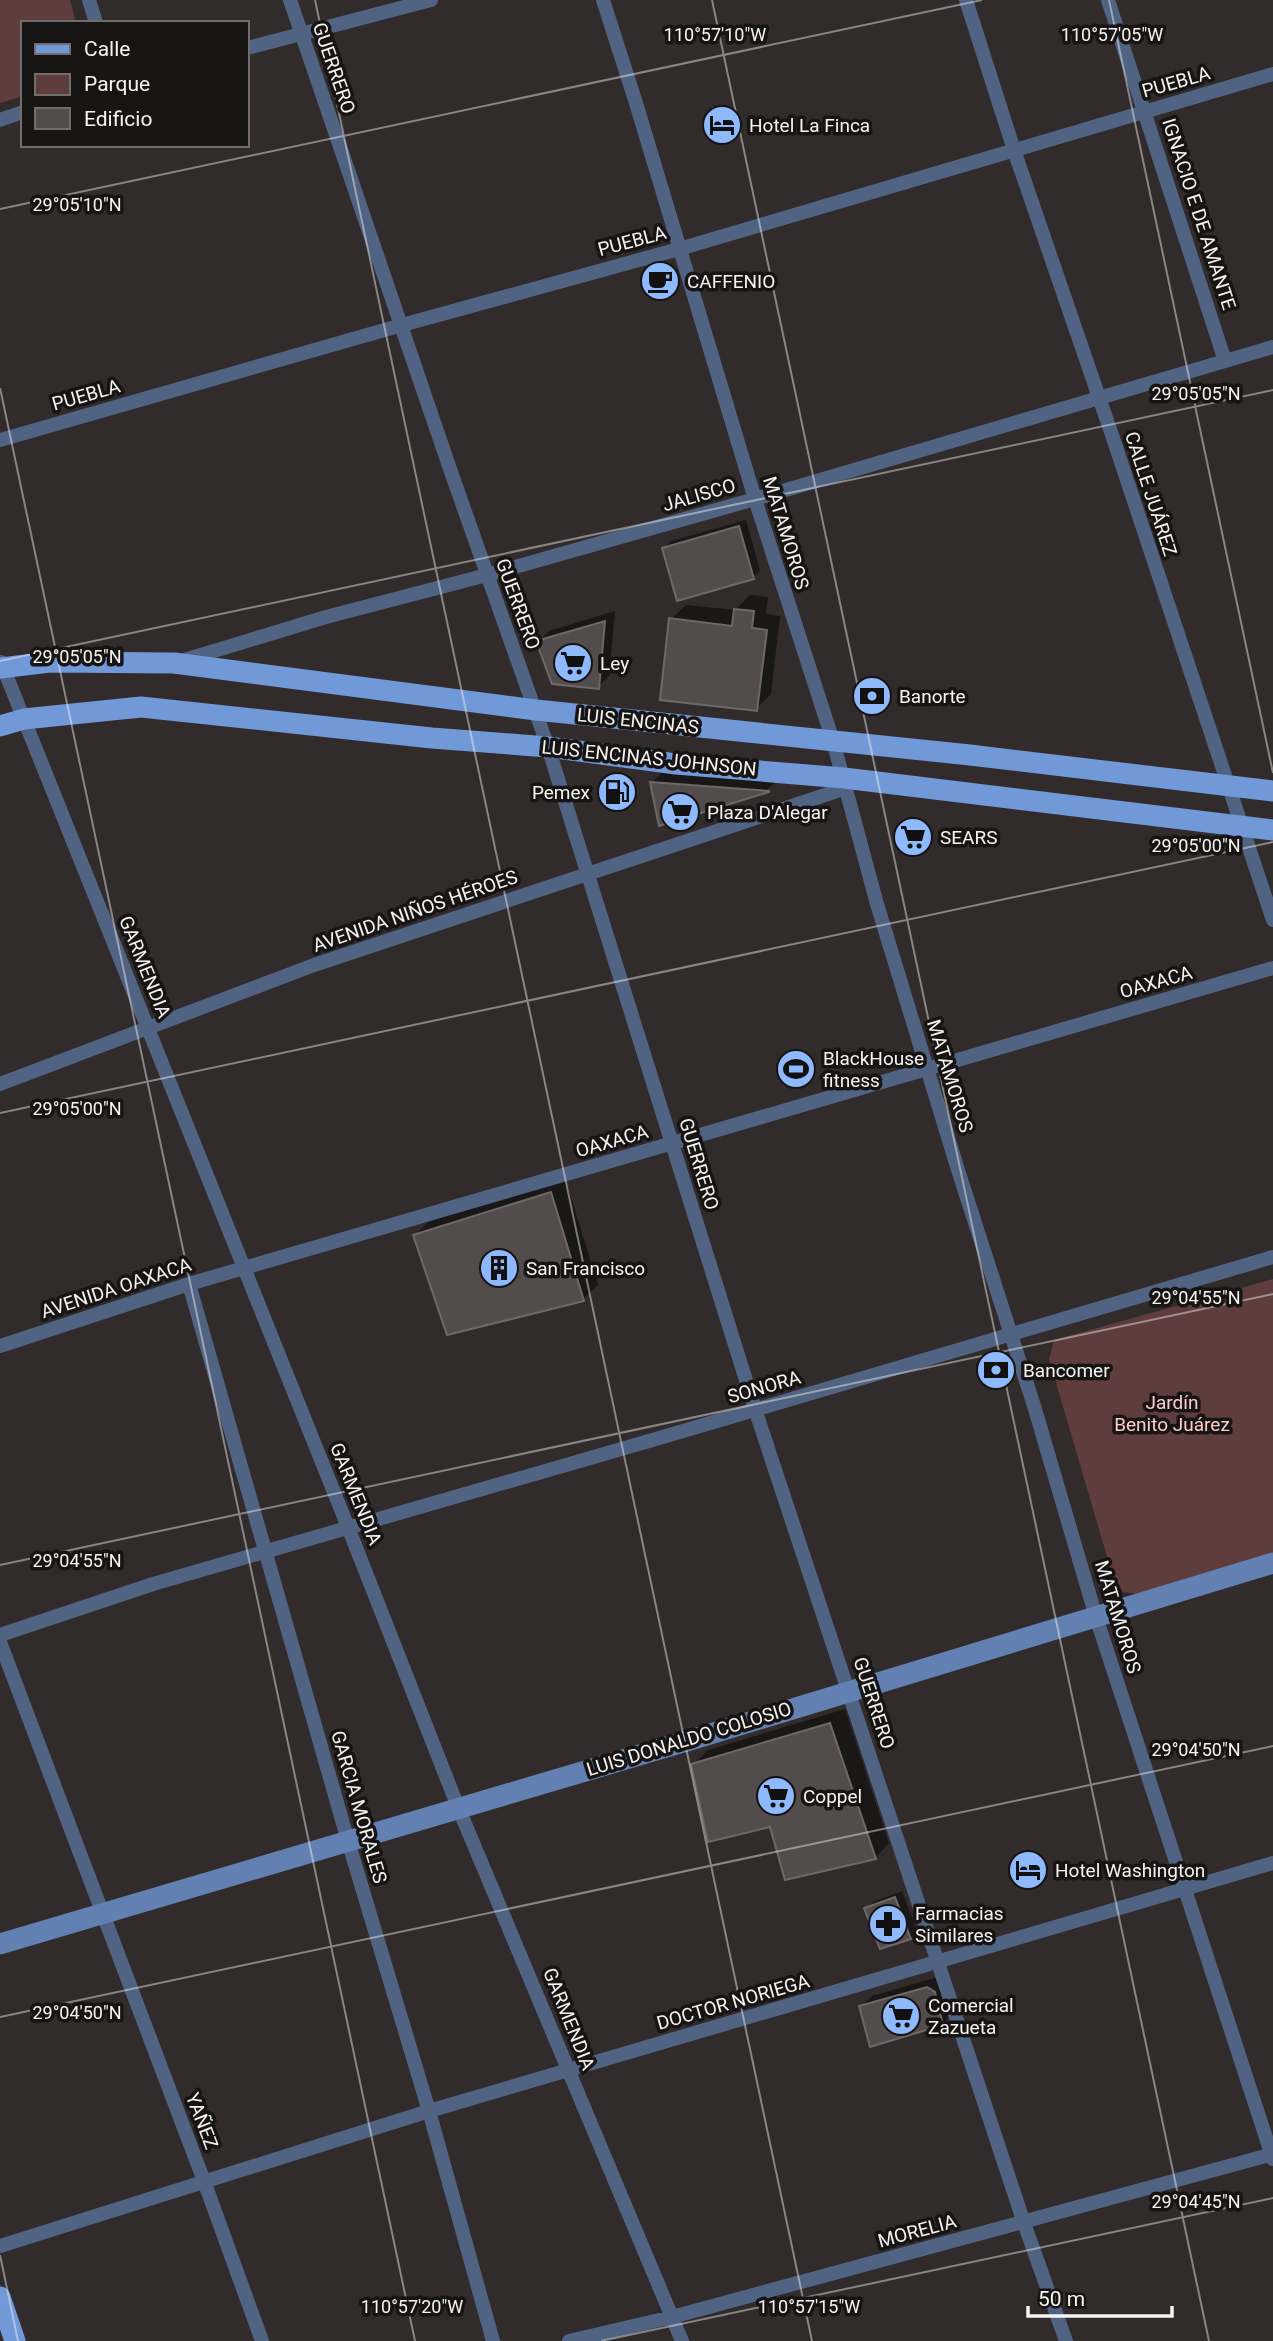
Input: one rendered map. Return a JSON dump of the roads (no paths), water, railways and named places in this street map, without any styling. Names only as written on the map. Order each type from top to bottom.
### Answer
[{"type":"main road","name":"LUIS ENCINAS","points":[[1,665],[50,662],[174,663],[536,710],[1273,791]]},
{"type":"main road","name":"LUIS ENCINAS JOHNSON","points":[[0,726],[24,719],[141,707],[432,738],[548,747],[676,764],[1273,830]]},
{"type":"main road","name":"LUIS DONALDO COLOSIO","points":[[0,1944],[1273,1563]]},
{"type":"main road","points":[[0,2297],[15,2341]]},
{"type":"street","points":[[89,0],[95,21]]},
{"type":"street","name":"GUERRERO","points":[[290,0],[487,575],[536,710],[755,1409],[1024,2223],[1066,2341]]},
{"type":"street","points":[[248,48],[430,0]]},
{"type":"street","name":"MATAMOROS","points":[[603,0],[755,499],[834,741],[877,904],[958,1170],[1012,1335],[1096,1617],[1272,2156]]},
{"type":"street","name":"CALLE JUÁREZ","points":[[966,0],[1273,920]]},
{"type":"street","name":"IGNACIO E DE AMANTE","points":[[1108,0],[1225,361]]},
{"type":"street","name":"PUEBLA","points":[[0,440],[402,324],[679,248],[1273,74]]},
{"type":"street","points":[[0,120],[21,113]]},
{"type":"street","name":"JALISCO","points":[[174,663],[326,617],[487,575],[755,499],[1273,346]]},
{"type":"street","name":"GARMENDIA","points":[[1,665],[148,1026],[458,1807],[682,2341]]},
{"type":"street","name":"AVENIDA NIÑOS HÉROES","points":[[0,1084],[314,965],[587,874],[845,783]]},
{"type":"street","name":"OAXACA","points":[[244,1268],[1273,968]]},
{"type":"street","name":"SONORA","points":[[0,1635],[153,1584],[1273,1257]]},
{"type":"street","name":"AVENIDA OAXACA","points":[[0,1346],[244,1268]]},
{"type":"street","name":"GARCIA MORALES","points":[[189,1284],[493,2341]]},
{"type":"street","name":"YAÑEZ","points":[[0,1642],[262,2341]]},
{"type":"street","name":"DOCTOR NORIEGA","points":[[0,2246],[429,2111],[1273,1864]]},
{"type":"street","name":"MORELIA","points":[[569,2341],[672,2317],[1272,2156]]},
{"type":"place","name":"Hotel La Finca","points":[[722,125]]},
{"type":"place","name":"CAFFENIO","points":[[660,281]]},
{"type":"place","name":"Ley","points":[[573,663]]},
{"type":"place","name":"Banorte","points":[[872,696]]},
{"type":"place","name":"Pemex","points":[[617,792]]},
{"type":"place","name":"Plaza D'Alegar","points":[[680,812]]},
{"type":"place","name":"SEARS","points":[[913,837]]},
{"type":"place","name":"BlackHouse fitness","points":[[796,1069]]},
{"type":"place","name":"San Francisco","points":[[499,1268]]},
{"type":"place","name":"Bancomer","points":[[996,1370]]},
{"type":"place","name":"Coppel","points":[[776,1796]]},
{"type":"place","name":"Hotel Washington","points":[[1028,1870]]},
{"type":"place","name":"Farmacias Similares","points":[[888,1924]]},
{"type":"place","name":"Comercial Zazueta","points":[[901,2016]]},
{"type":"park label","name":"Jardín Benito Juárez","points":[[1172,1413]]}]
